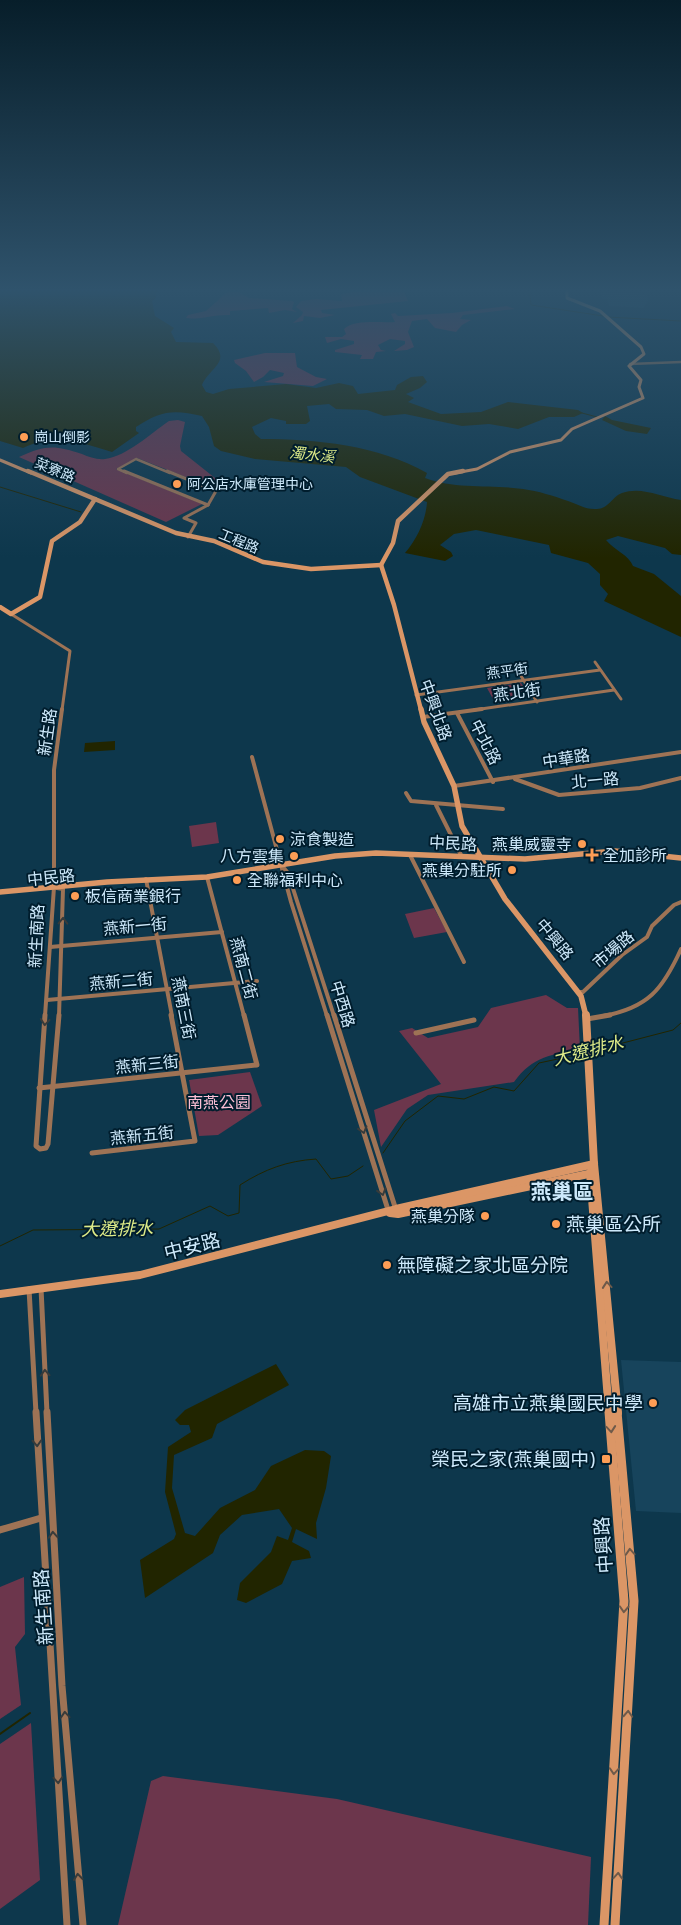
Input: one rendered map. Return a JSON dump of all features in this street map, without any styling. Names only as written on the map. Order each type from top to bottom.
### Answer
[{"type":"street","points":[[381,565],[385,555],[393,545],[395,527],[398,521],[440,481],[454,472],[485,466],[510,452],[561,440],[572,429],[643,398],[644,393],[639,387],[639,379]]},
{"type":"street","points":[[188,536],[196,523],[184,518],[208,505],[216,491],[136,459],[118,469],[208,505]]},
{"type":"street","name":"菜寮路","points":[[0,460],[95,499]]},
{"type":"street","points":[[0,607],[11,614],[40,597],[52,542],[85,517],[95,499]]},
{"type":"street","name":"工程路","points":[[95,499],[188,536],[219,543],[263,562],[279,566],[310,569],[381,565]]},
{"type":"street","name":"中興北路","points":[[381,565],[394,605],[423,717],[454,786],[462,826],[480,859]]},
{"type":"street","name":"新生路","points":[[11,614],[70,651],[54,770],[53,889]]},
{"type":"street","points":[[596,662],[621,699]]},
{"type":"street","name":"燕平街","points":[[416,695],[600,670]]},
{"type":"street","points":[[518,671],[537,702]]},
{"type":"street","name":"燕北街","points":[[423,717],[614,690]]},
{"type":"street","name":"中北路","points":[[457,713],[493,782]]},
{"type":"street","name":"中華路","points":[[454,786],[493,782],[681,752]]},
{"type":"street","name":"中西路","points":[[252,757],[292,902],[370,1152],[379,1170]]},
{"type":"street","name":"北一路","points":[[513,778],[559,795],[640,788],[681,778]]},
{"type":"street","points":[[406,793],[411,801],[436,805],[483,805],[503,809]]},
{"type":"street","points":[[436,805],[462,857]]},
{"type":"street","name":"中民路","points":[[0,894],[146,881],[208,879],[352,855],[376,853],[480,859],[525,859],[616,851],[681,858]]},
{"type":"street","points":[[410,855],[464,962]]},
{"type":"street","name":"中興路","points":[[480,859],[519,918],[579,992],[587,1019],[594,1170],[613,1406],[624,1601],[604,1925]]},
{"type":"street","name":"中西路","points":[[283,866],[288,873],[376,1150],[379,1170]]},
{"type":"street","name":"燕南二街","points":[[208,879],[257,1065]]},
{"type":"street","name":"中民路","points":[[53,889],[146,881]]},
{"type":"street","name":"燕南三街","points":[[146,881],[195,1141]]},
{"type":"street","name":"新生南路","points":[[53,889],[36,1146],[44,1149],[48,1144],[60,1000],[63,946],[63,889]]},
{"type":"street","name":"市場路","points":[[579,992],[583,992],[622,955],[647,937],[652,926],[674,905],[681,902]]},
{"type":"street","name":"燕新一街","points":[[50,947],[222,932]]},
{"type":"street","points":[[587,1019],[610,1016],[640,1006],[648,1001],[668,977],[681,949]]},
{"type":"street","name":"燕新二街","points":[[47,1000],[257,981]]},
{"type":"street","points":[[416,1033],[474,1020]]},
{"type":"street","name":"燕新三街","points":[[39,1088],[257,1065]]},
{"type":"street","name":"燕新五街","points":[[92,1153],[195,1141]]},
{"type":"street","points":[[379,1170],[394,1212]]},
{"type":"street","name":"中安路","points":[[0,1294],[140,1275],[394,1212],[594,1170]]},
{"type":"street","name":"新生南路","points":[[41,1287],[52,1525],[73,1828],[83,1925]]},
{"type":"street","name":"新生南路","points":[[29,1289],[41,1518],[67,1925]]},
{"type":"street","name":"中興路","points":[[613,1406],[634,1601],[615,1925]]},
{"type":"street","points":[[0,1530],[41,1518]]},
{"type":"shaded area","name":"高雄市立燕巢國民中學","points":[[621,1360],[681,1362],[681,1513],[636,1511]]},
{"type":"green space","points":[[274,379],[327,379],[313,386],[264,382]]},
{"type":"green space","points":[[178,420],[185,422],[180,446],[181,451],[215,478],[217,484],[214,488],[137,458],[116,469],[202,504],[166,522],[19,457],[43,448],[57,448],[93,458],[105,459],[122,454],[169,421]]},
{"type":"green space","points":[[521,683],[529,694],[493,699],[487,688]]},
{"type":"green space","points":[[216,822],[219,843],[192,847],[189,826]]},
{"type":"green space","points":[[434,908],[447,932],[414,938],[405,914]]},
{"type":"green space","points":[[546,995],[567,1008],[578,1008],[580,1049],[543,1058],[528,1067],[514,1082],[428,1095],[407,1109],[381,1147],[374,1110],[441,1084],[399,1031],[412,1028],[428,1038],[478,1027],[491,1008]]},
{"type":"green space","name":"南燕公園","points":[[250,1072],[262,1106],[218,1135],[199,1136],[189,1080]]},
{"type":"green space","points":[[24,1577],[25,1634],[15,1647],[21,1705],[0,1719],[0,1587]]},
{"type":"green space","points":[[31,1723],[40,1880],[0,1909],[0,1744]]},
{"type":"green space","points":[[163,1776],[337,1799],[591,1857],[588,1925],[118,1925],[151,1781]]},
{"type":"water","name":"濁水溪","points":[[0,379],[205,379],[202,385],[206,392],[213,394],[229,389],[286,384],[316,388],[339,383],[353,386],[358,394],[395,390],[397,385],[408,379],[425,379],[427,382],[420,388],[406,394],[414,398],[408,402],[441,414],[481,412],[508,402],[578,410],[583,413],[574,417],[549,417],[518,429],[489,424],[462,426],[405,414],[384,416],[367,410],[336,409],[329,404],[307,406],[310,421],[306,424],[286,424],[286,421],[271,418],[252,427],[255,434],[261,439],[325,442],[388,456],[427,473],[425,478],[437,482],[529,490],[589,509],[604,507],[622,493],[629,491],[644,491],[681,500],[681,555],[672,554],[665,548],[618,536],[606,540],[628,559],[633,566],[654,574],[681,596],[681,637],[604,601],[608,594],[600,585],[600,574],[588,563],[551,553],[549,545],[476,530],[454,534],[440,545],[451,552],[453,556],[445,561],[405,553],[420,529],[425,516],[427,502],[360,477],[346,467],[255,459],[221,451],[214,446],[209,427],[202,416],[175,412],[152,418],[136,427],[136,431],[139,433],[112,452],[68,440],[47,440],[23,448],[0,441]]},
{"type":"water","points":[[605,416],[612,420],[651,428],[647,434],[626,431],[602,420]]},
{"type":"water","points":[[115,741],[115,750],[84,752],[85,743]]},
{"type":"water","points":[[276,1364],[289,1385],[217,1424],[212,1438],[174,1455],[172,1488],[185,1533],[195,1536],[220,1508],[255,1490],[271,1466],[305,1450],[324,1451],[331,1456],[326,1488],[316,1523],[317,1539],[296,1529],[292,1542],[309,1551],[311,1558],[292,1561],[282,1584],[246,1603],[237,1600],[240,1583],[271,1552],[277,1536],[288,1540],[292,1528],[279,1509],[242,1515],[220,1535],[213,1553],[145,1598],[140,1560],[174,1539],[176,1534],[165,1492],[168,1447],[191,1432],[189,1425],[180,1425],[175,1420],[185,1410]]},
{"type":"waterway","points":[[582,413],[597,417]]},
{"type":"waterway","points":[[0,487],[81,512]]},
{"type":"waterway","name":"大遼排水","points":[[592,1051],[673,1030],[681,1023]]},
{"type":"waterway","name":"大遼排水","points":[[383,1153],[405,1121],[438,1096],[464,1099],[494,1087],[514,1091],[539,1063],[586,1053]]},
{"type":"waterway","name":"大遼排水","points":[[0,1246],[33,1230],[159,1229],[210,1206],[228,1216],[239,1213],[240,1185],[258,1174],[276,1167],[316,1159],[331,1179],[348,1176],[363,1166]]},
{"type":"waterway","points":[[0,1734],[30,1713]]},
{"type":"place","name":"崗山倒影","points":[[24,437]]},
{"type":"place","name":"阿公店水庫管理中心","points":[[177,484]]},
{"type":"place","name":"涼食製造","points":[[280,839]]},
{"type":"place","name":"燕巢威靈寺","points":[[582,844]]},
{"type":"place","name":"全加診所","points":[[592,855]]},
{"type":"place","name":"八方雲集","points":[[294,856]]},
{"type":"place","name":"燕巢分駐所","points":[[512,870]]},
{"type":"place","name":"全聯福利中心","points":[[237,880]]},
{"type":"place","name":"板信商業銀行","points":[[75,896]]},
{"type":"place","name":"燕巢分隊","points":[[485,1216]]},
{"type":"place","name":"燕巢區公所","points":[[556,1224]]},
{"type":"place","name":"無障礙之家北區分院","points":[[387,1265]]},
{"type":"place","name":"高雄市立燕巢國民中學","points":[[653,1403]]},
{"type":"place","name":"榮民之家(燕巢國中)","points":[[606,1459]]},
{"type":"district","name":"燕巢區","points":[[562,1192]]}]
